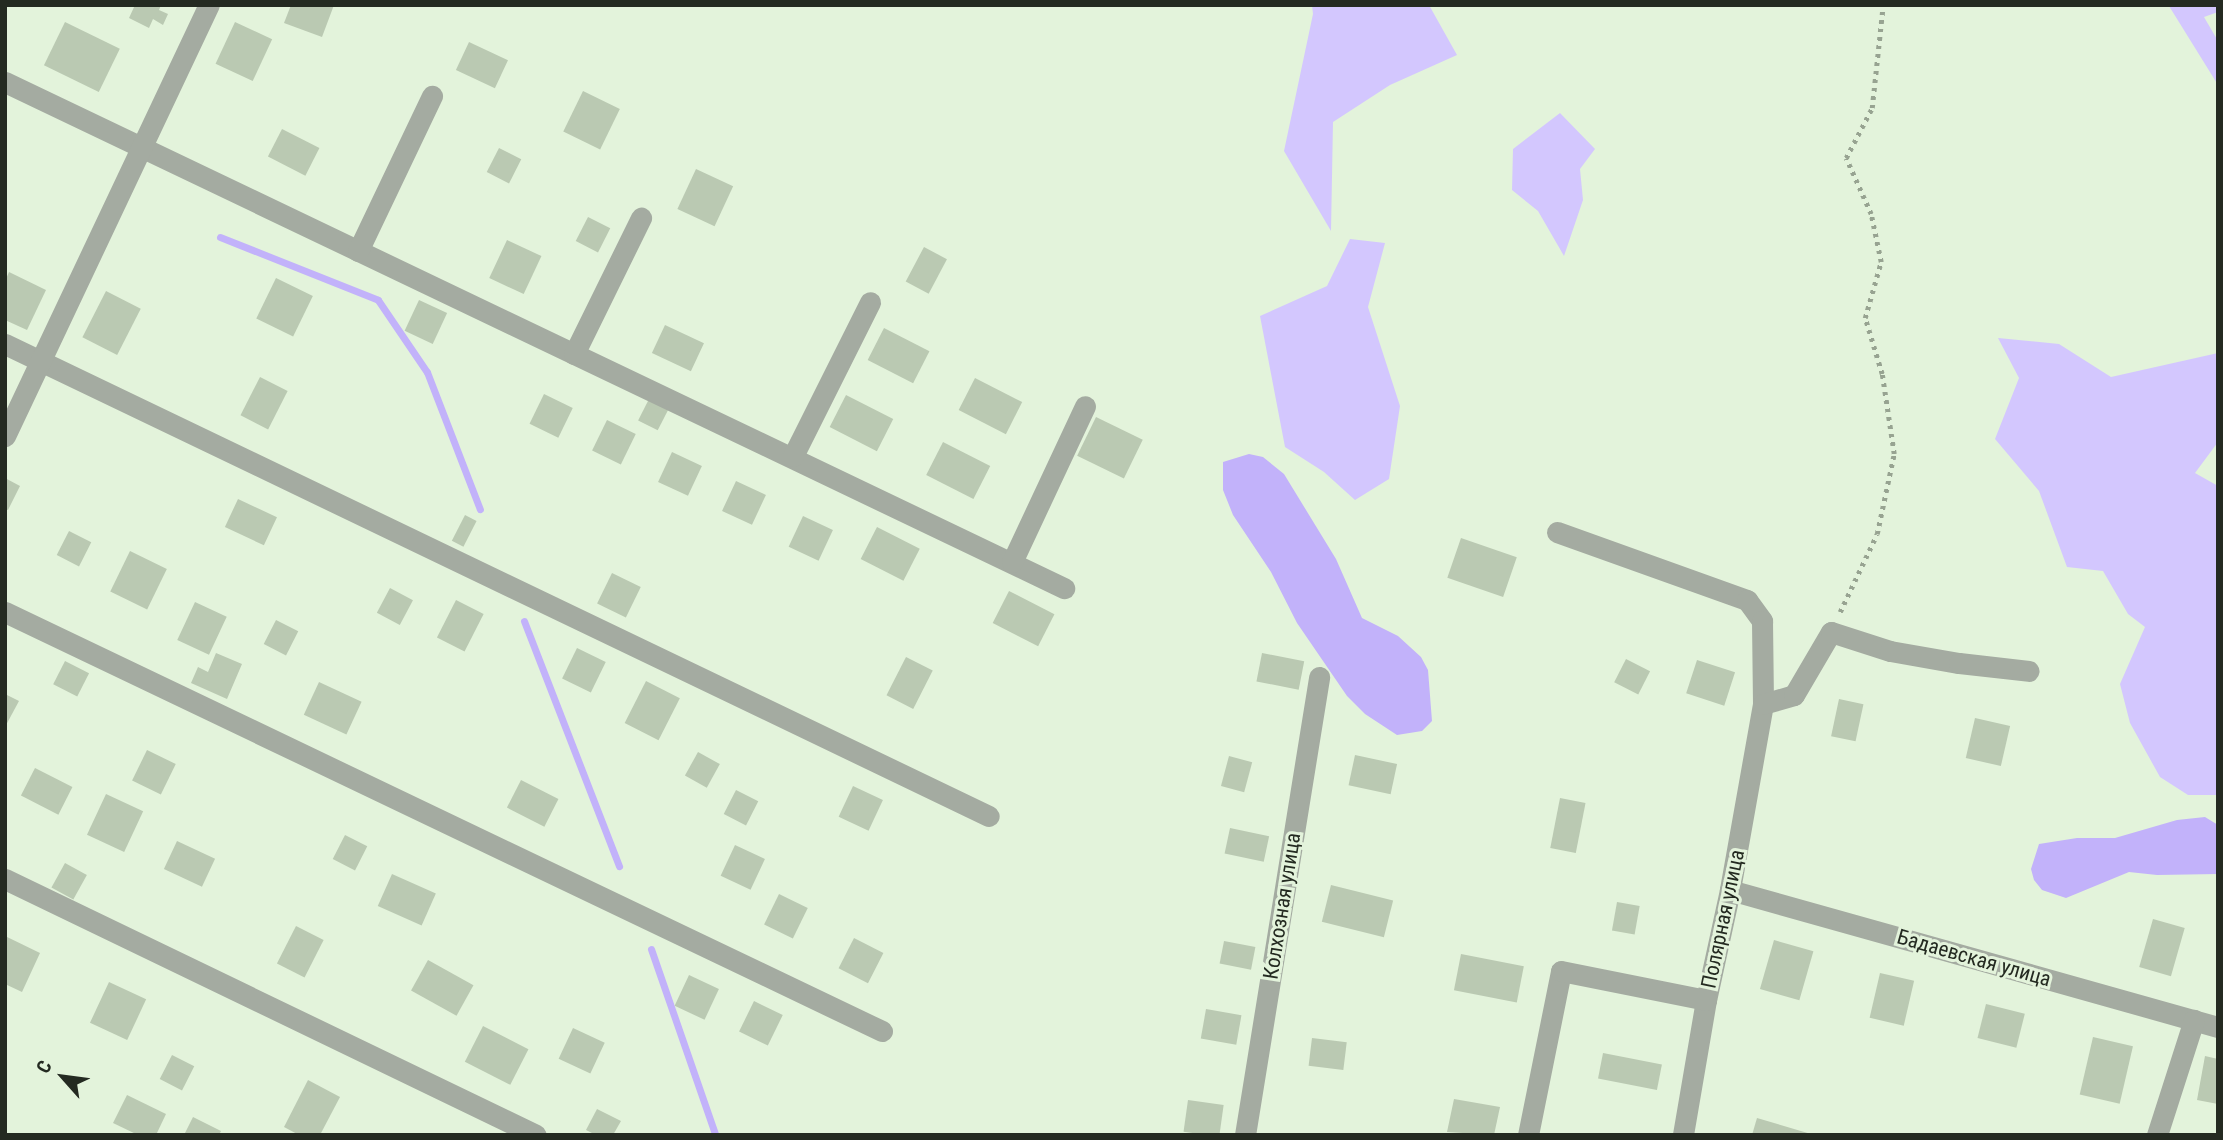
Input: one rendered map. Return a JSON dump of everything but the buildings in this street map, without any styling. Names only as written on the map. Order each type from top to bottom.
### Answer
[{"type":"street","points":[[5,436],[209,5]]},
{"type":"street","points":[[5,82],[793,456],[1063,588]]},
{"type":"street","points":[[358,251],[432,96]]},
{"type":"street","points":[[574,354],[641,218]]},
{"type":"street","points":[[793,456],[870,302]]},
{"type":"street","points":[[5,344],[989,816]]},
{"type":"street","points":[[1012,562],[1085,406]]},
{"type":"street","name":"Полярная улица","points":[[1557,532],[1747,600],[1762,621],[1763,704],[1683,1135]]},
{"type":"street","points":[[5,612],[882,1031]]},
{"type":"street","points":[[1763,704],[1794,695],[1831,632],[1890,651],[2029,671]]},
{"type":"street","name":"Колхозная улица","points":[[1245,1135],[1319,677]]},
{"type":"street","points":[[5,879],[536,1135]]},
{"type":"street","name":"Бадаевская улица","points":[[1730,890],[2218,1027]]},
{"type":"street","points":[[1528,1135],[1561,971],[1706,1000]]},
{"type":"street","points":[[2157,1135],[2194,1020]]},
{"type":"path","points":[[1831,632],[1877,534],[1894,454],[1882,374],[1865,318],[1881,262],[1871,214],[1846,159],[1872,108],[1883,5]]},
{"type":"shaded area","points":[[1312,5],[1429,5],[1457,55],[1390,85],[1333,122],[1331,231],[1284,151],[1313,14]]},
{"type":"shaded area","points":[[2218,5],[2218,12],[2204,17],[2218,41],[2218,85],[2169,6]]},
{"type":"shaded area","points":[[1560,113],[1595,149],[1580,169],[1583,200],[1564,256],[1538,211],[1512,190],[1513,149]]},
{"type":"shaded area","points":[[1350,239],[1385,243],[1368,307],[1400,406],[1389,479],[1355,500],[1324,472],[1285,447],[1260,316],[1327,286]]},
{"type":"shaded area","points":[[1998,338],[2059,344],[2111,377],[2218,353],[2218,442],[2195,473],[2218,486],[2218,795],[2188,795],[2160,777],[2130,723],[2120,684],[2145,627],[2128,614],[2103,571],[2067,567],[2039,491],[1995,439],[2019,378]]},
{"type":"shaded area","points":[[1249,454],[1263,457],[1284,474],[1336,559],[1362,618],[1398,636],[1421,657],[1428,670],[1432,721],[1422,731],[1397,735],[1365,714],[1347,696],[1297,623],[1271,572],[1233,515],[1223,490],[1223,462]]},
{"type":"shaded area","points":[[2205,817],[2218,825],[2218,874],[2157,875],[2129,872],[2066,898],[2042,890],[2034,880],[2031,869],[2039,844],[2077,838],[2115,838],[2177,820]]},
{"type":"waterway","points":[[220,237],[378,300],[427,372],[480,509]]},
{"type":"waterway","points":[[524,621],[619,866]]},
{"type":"waterway","points":[[651,949],[715,1134]]}]
